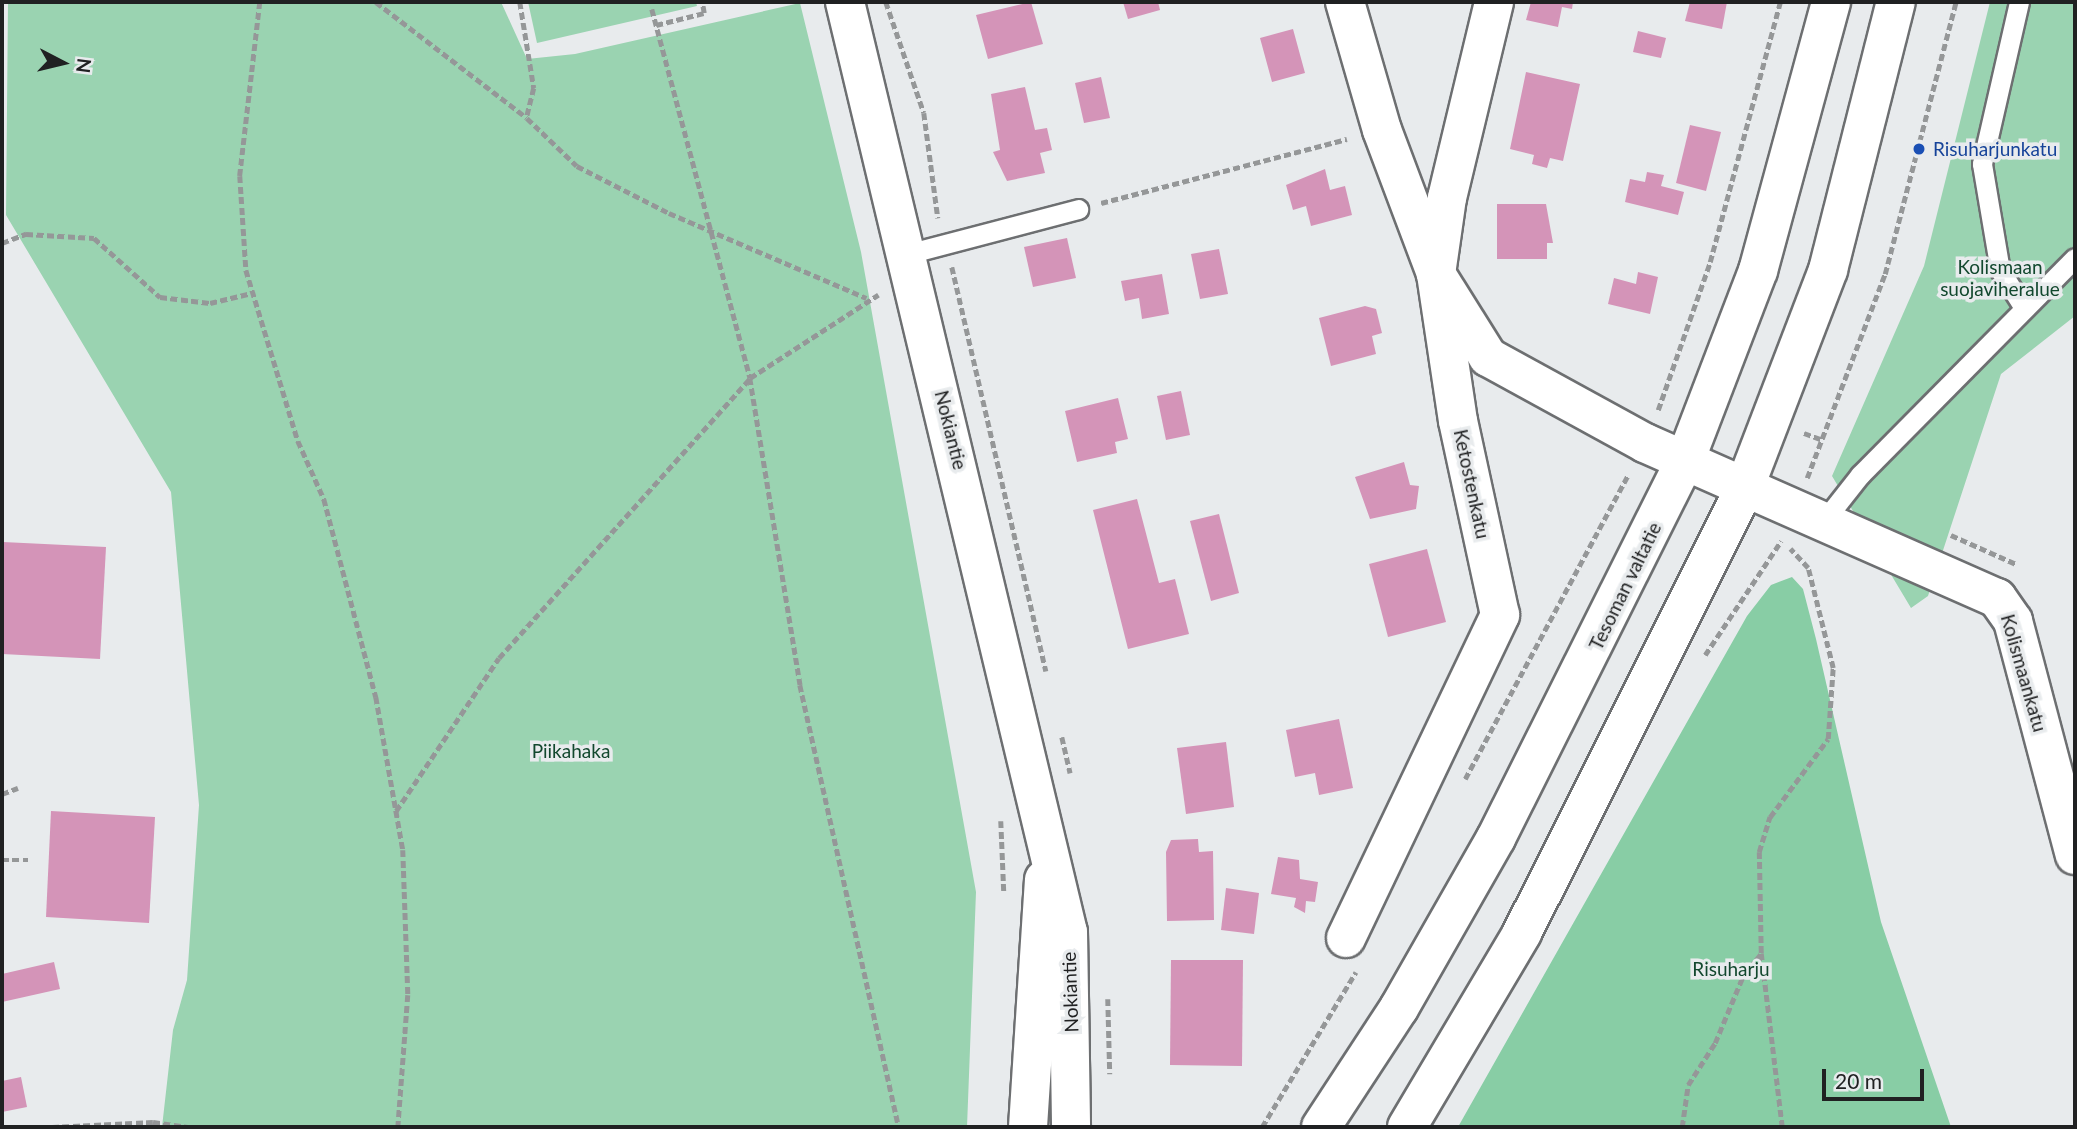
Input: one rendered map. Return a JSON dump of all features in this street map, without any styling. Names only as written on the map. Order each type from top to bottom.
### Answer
[{"type":"main road","name":"Nokiantie","points":[[845,2],[1030,759],[1046,860],[1068,932],[1071,1127]]},
{"type":"main road","points":[[1345,2],[1382,130],[1436,274]]},
{"type":"main road","name":"Ketostenkatu","points":[[1346,938],[1500,615],[1458,421],[1436,274],[1447,198],[1494,2]]},
{"type":"main road","name":"Tesoman valtatie","points":[[1321,1127],[1477,872],[1685,461],[1758,271],[1831,2]]},
{"type":"main road","points":[[1407,1127],[1522,933],[1744,489],[1828,270],[1896,2]]},
{"type":"main road","name":"Kolismaankatu","points":[[1436,274],[1488,357],[1645,443],[1744,489],[1972,583],[2005,606],[2075,855]]},
{"type":"main road","name":"Nokiantie","points":[[1028,1127],[1046,860]]},
{"type":"lane","points":[[2019,2],[1982,164],[2000,270],[2024,308]]},
{"type":"lane","points":[[907,254],[1078,209]]},
{"type":"lane","points":[[1823,522],[2024,308],[2075,258]]},
{"type":"path","points":[[260,2],[240,176],[252,293],[298,441],[324,499],[376,697],[396,811],[408,995],[398,1127]]},
{"type":"path","points":[[376,2],[527,118],[577,166],[866,298]]},
{"type":"path","points":[[520,2],[534,88],[527,118]]},
{"type":"path","points":[[655,25],[704,13],[702,2]]},
{"type":"path","points":[[886,2],[924,113],[946,244],[1049,686]]},
{"type":"path","points":[[1645,443],[1710,262],[1780,2]]},
{"type":"path","points":[[1823,440],[1885,274],[1956,2]]},
{"type":"path","points":[[652,9],[750,378],[800,685],[899,1127]]},
{"type":"path","points":[[1078,209],[1312,149]]},
{"type":"path","points":[[2,243],[26,234],[94,238],[160,297],[211,303],[252,293]]},
{"type":"path","points":[[396,811],[499,658],[750,378],[866,298],[892,291]]},
{"type":"path","points":[[1782,539],[1808,568],[1833,668],[1828,739],[1770,817],[1759,852],[1761,953],[1782,1127]]},
{"type":"path","points":[[1059,726],[1071,778]]},
{"type":"path","points":[[2,794],[18,788]]},
{"type":"path","points":[[1001,812],[1004,904]]},
{"type":"path","points":[[2,860],[27,860]]},
{"type":"path","points":[[1682,1127],[1688,1085],[1715,1042],[1743,976],[1761,953]]},
{"type":"path","points":[[52,1127],[153,1122],[190,1127]]},
{"type":"green space","name":"Piikahaka","points":[[8,2],[501,2],[527,59],[575,54],[800,3],[861,252],[976,892],[967,1127],[162,1127],[173,1030],[187,980],[199,805],[171,492],[6,215]]},
{"type":"green space","points":[[528,2],[696,2],[697,6],[537,43]]},
{"type":"green space","name":"Kolismaan suojaviheralue","points":[[1990,2],[2075,2],[2075,316],[2001,374],[1928,596],[1911,608],[1832,476],[1924,266]]},
{"type":"green space","name":"Risuharju","points":[[1792,577],[1803,589],[1816,639],[1881,922],[1951,1127],[1458,1127],[1747,616],[1771,585]]},
{"type":"building","points":[[1031,2],[1043,44],[988,59],[976,15]]},
{"type":"building","points":[[1123,2],[1158,2],[1160,10],[1128,19]]},
{"type":"building","points":[[1531,2],[1573,2],[1572,9],[1562,7],[1558,27],[1526,20]]},
{"type":"building","points":[[1690,2],[1727,2],[1722,29],[1685,21]]},
{"type":"building","points":[[1293,29],[1305,73],[1272,82],[1260,38]]},
{"type":"building","points":[[1638,31],[1666,38],[1661,58],[1633,52]]},
{"type":"building","points":[[1526,72],[1580,84],[1563,161],[1550,158],[1547,168],[1532,164],[1534,155],[1510,149]]},
{"type":"building","points":[[1101,77],[1110,118],[1084,123],[1075,83]]},
{"type":"building","points":[[1025,87],[1035,130],[1047,128],[1052,150],[1040,153],[1045,173],[1007,181],[993,152],[1000,150],[991,94]]},
{"type":"building","points":[[1690,125],[1721,132],[1706,191],[1676,183]]},
{"type":"building","points":[[1325,169],[1330,190],[1345,186],[1352,215],[1311,226],[1306,206],[1293,210],[1286,185]]},
{"type":"building","points":[[1647,172],[1664,175],[1661,186],[1684,192],[1678,215],[1625,202],[1630,179],[1645,182]]},
{"type":"building","points":[[1497,204],[1546,204],[1553,243],[1547,243],[1547,259],[1497,259]]},
{"type":"building","points":[[1067,238],[1076,278],[1033,287],[1024,247]]},
{"type":"building","points":[[1219,249],[1228,294],[1200,299],[1191,254]]},
{"type":"building","points":[[1638,272],[1658,277],[1650,314],[1608,304],[1614,278],[1636,284]]},
{"type":"building","points":[[1162,274],[1169,314],[1142,319],[1139,298],[1125,301],[1121,281]]},
{"type":"building","points":[[1365,306],[1376,309],[1382,333],[1372,336],[1376,354],[1331,366],[1319,318]]},
{"type":"building","points":[[1181,391],[1190,435],[1166,440],[1157,396]]},
{"type":"building","points":[[1118,398],[1128,439],[1115,442],[1117,453],[1077,462],[1065,411]]},
{"type":"building","points":[[1404,462],[1410,485],[1419,486],[1416,509],[1370,519],[1355,477]]},
{"type":"building","points":[[1137,499],[1159,583],[1175,579],[1189,634],[1128,649],[1093,510]]},
{"type":"building","points":[[1219,514],[1239,593],[1211,601],[1190,521]]},
{"type":"building","points":[[3,542],[106,547],[100,659],[2,654]]},
{"type":"building","points":[[1427,549],[1446,622],[1388,637],[1369,564]]},
{"type":"building","points":[[1339,719],[1353,788],[1319,795],[1315,773],[1295,777],[1286,730]]},
{"type":"building","points":[[1226,742],[1234,807],[1186,814],[1177,748]]},
{"type":"building","points":[[51,811],[155,817],[149,923],[46,917]]},
{"type":"building","points":[[1198,839],[1199,852],[1213,851],[1214,920],[1167,921],[1166,852],[1171,840]]},
{"type":"building","points":[[1278,857],[1299,860],[1300,879],[1318,882],[1315,902],[1306,901],[1305,913],[1294,907],[1296,898],[1271,894]]},
{"type":"building","points":[[1226,888],[1259,893],[1254,934],[1221,930]]},
{"type":"building","points":[[1171,960],[1243,960],[1242,1066],[1170,1065]]},
{"type":"building","points":[[54,962],[60,989],[2,1002],[2,974]]},
{"type":"building","points":[[21,1077],[27,1107],[2,1112],[2,1081]]},
{"type":"place","name":"Risuharjunkatu","points":[[1919,149]]}]
